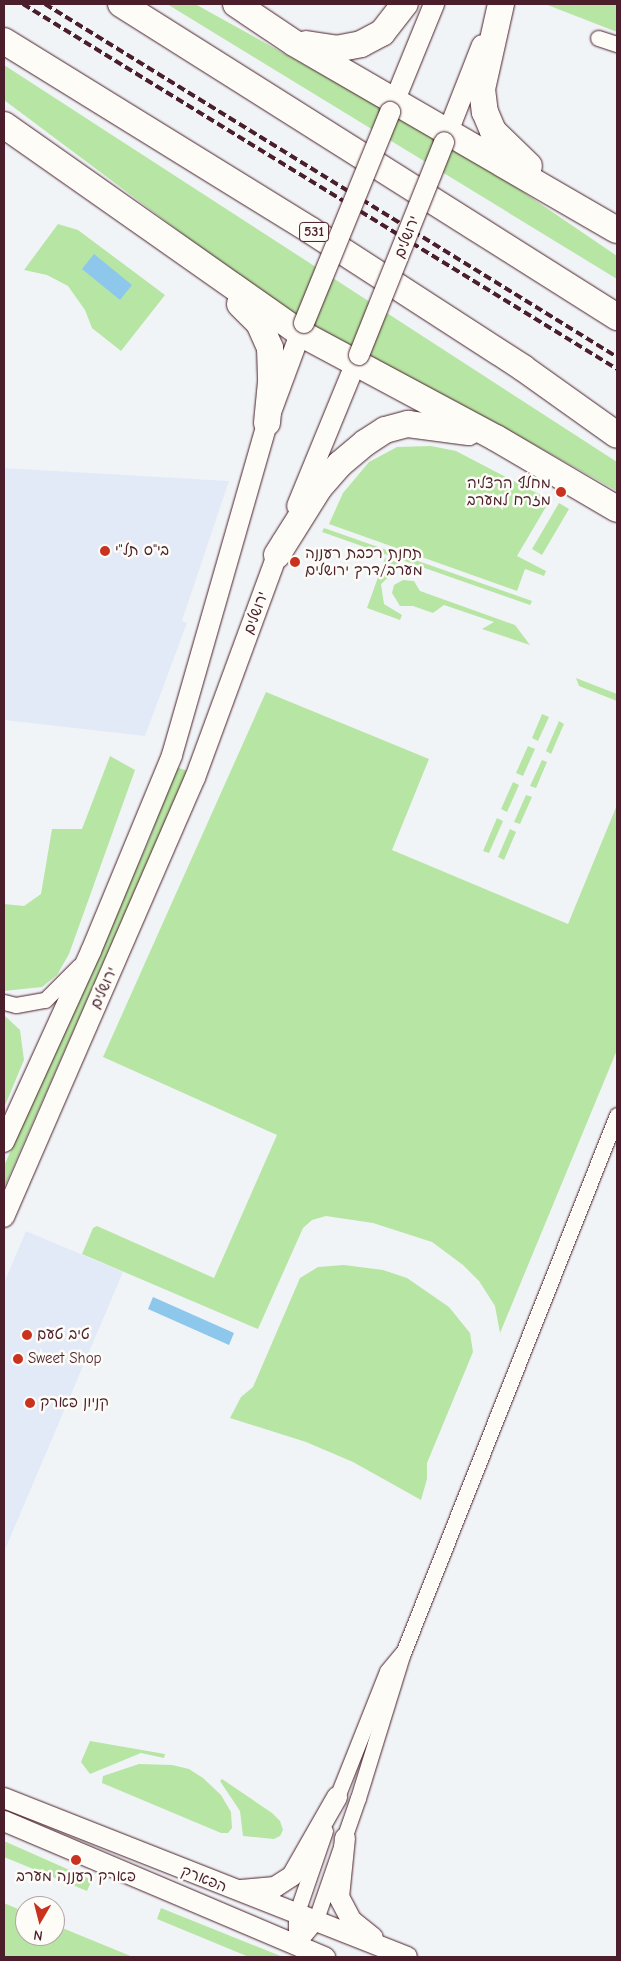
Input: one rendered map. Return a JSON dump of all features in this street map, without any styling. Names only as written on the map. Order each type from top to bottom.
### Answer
[{"type":"highway","points":[[121,4],[617,316]]},
{"type":"highway","points":[[236,4],[393,106],[446,137],[582,208],[617,230]]},
{"type":"highway","points":[[294,42],[336,49],[361,44],[382,33],[405,4]]},
{"type":"highway","points":[[500,4],[482,89],[485,112],[493,131],[514,154],[582,208]]},
{"type":"highway","name":"531","points":[[4,41],[310,230],[523,368],[617,435]]},
{"type":"highway","points":[[4,124],[206,266],[302,328],[617,509]]},
{"type":"highway","points":[[206,266],[266,335],[271,382],[267,423]]},
{"type":"highway","points":[[277,555],[319,488],[340,464],[385,430],[408,424],[424,424],[496,438]]},
{"type":"main road","name":"ירושלים","points":[[4,1142],[91,951],[172,755],[267,423],[302,328],[434,4]]},
{"type":"main road","name":"ירושלים","points":[[4,1217],[195,778],[277,555],[500,4]]},
{"type":"main road","points":[[226,1888],[262,1890],[275,1887],[292,1876],[337,1797]]},
{"type":"main road","name":"הפארק","points":[[4,1798],[226,1888],[397,1954]]},
{"type":"main road","name":"הפארק","points":[[4,1822],[325,1957]]},
{"type":"main road","points":[[345,1838],[339,1897],[343,1908],[362,1931],[397,1954]]},
{"type":"street","points":[[598,38],[617,44]]},
{"type":"street","points":[[4,1002],[16,1005],[45,1000],[63,986],[91,951]]},
{"type":"street","points":[[296,1945],[316,1922],[345,1838],[402,1653],[617,1114]]},
{"type":"street","points":[[296,1945],[296,1915],[337,1797],[387,1671],[402,1653]]},
{"type":"shaded area","name":"בי\"ס תל\"י","points":[[4,468],[229,481],[182,621],[187,623],[145,736],[4,720]]},
{"type":"shaded area","points":[[26,1231],[123,1272],[4,1552],[4,1283]]},
{"type":"green space","points":[[167,4],[195,4],[476,160],[617,256],[617,279]]},
{"type":"green space","points":[[545,4],[617,4],[617,32]]},
{"type":"green space","points":[[4,65],[617,462],[617,491],[510,431],[399,378],[275,303],[4,100]]},
{"type":"green space","points":[[58,224],[78,230],[165,295],[121,351],[92,328],[85,310],[68,286],[47,275],[24,270]]},
{"type":"green space","points":[[431,446],[456,451],[550,500],[517,556],[546,571],[544,576],[525,569],[517,591],[329,524],[343,493],[369,462],[397,447]]},
{"type":"green space","points":[[559,503],[569,509],[542,555],[532,549]]},
{"type":"green space","points":[[324,528],[532,601],[530,605],[322,532]]},
{"type":"green space","points":[[385,558],[418,570],[396,570],[381,584],[384,604],[402,615],[400,620],[367,608]]},
{"type":"green space","points":[[403,580],[414,581],[420,591],[515,625],[530,645],[482,629],[494,622],[444,605],[433,613],[413,606],[400,606],[392,593],[394,585]]},
{"type":"green space","points":[[576,678],[617,694],[617,701],[579,686]]},
{"type":"green space","points":[[266,692],[429,759],[392,850],[568,924],[617,805],[617,1050],[500,1333],[495,1306],[479,1281],[463,1265],[432,1242],[373,1223],[326,1216],[312,1220],[303,1228],[258,1329],[82,1254],[93,1228],[97,1226],[214,1278],[277,1135],[103,1057]]},
{"type":"green space","points":[[542,714],[549,717],[538,741],[532,738]]},
{"type":"green space","points":[[559,721],[564,724],[551,754],[546,751]]},
{"type":"green space","points":[[528,746],[535,749],[523,776],[516,773]]},
{"type":"green space","points":[[110,756],[135,770],[69,954],[57,975],[42,987],[4,991],[4,904],[24,906],[41,894],[52,829],[82,829]]},
{"type":"green space","points":[[542,760],[547,762],[536,788],[530,786]]},
{"type":"green space","points":[[176,767],[188,771],[4,1188],[4,1166],[149,840]]},
{"type":"green space","points":[[513,782],[519,785],[507,812],[501,809]]},
{"type":"green space","points":[[526,795],[532,797],[520,824],[514,822]]},
{"type":"green space","points":[[497,818],[503,821],[489,853],[483,851]]},
{"type":"green space","points":[[510,829],[516,832],[504,860],[498,857]]},
{"type":"green space","points":[[4,1015],[20,1030],[24,1060],[4,1108]]},
{"type":"green space","points":[[344,1265],[383,1270],[407,1278],[449,1307],[470,1333],[473,1352],[427,1463],[427,1479],[421,1500],[353,1462],[306,1442],[230,1418],[241,1397],[253,1387],[300,1278],[318,1267]]},
{"type":"green space","points":[[90,1741],[165,1754],[164,1758],[141,1753],[90,1774],[81,1762]]},
{"type":"green space","points":[[139,1764],[172,1765],[189,1769],[203,1778],[221,1795],[231,1812],[232,1828],[228,1833],[221,1833],[102,1783],[103,1776]]},
{"type":"green space","points":[[222,1779],[272,1813],[280,1821],[283,1830],[280,1836],[274,1839],[243,1836],[240,1811],[220,1781]]},
{"type":"green space","points":[[4,1841],[92,1880],[87,1891],[4,1857]]},
{"type":"green space","points":[[4,1903],[15,1908],[15,1946],[65,1946],[65,1929],[133,1957],[4,1957]]},
{"type":"green space","points":[[161,1908],[283,1957],[249,1957],[157,1919]]},
{"type":"water","points":[[94,254],[132,285],[120,300],[82,269]]},
{"type":"water","points":[[153,1297],[234,1333],[229,1345],[148,1309]]},
{"type":"railway","points":[[23,4],[617,369]]},
{"type":"railway","points":[[45,4],[617,357]]},
{"type":"place","name":"מחלף הרצליה מזרח למערב","points":[[561,492]]},
{"type":"place","name":"בי\"ס תל\"י","points":[[105,551]]},
{"type":"place","name":"תחנת רכבת רעננה מערב/דרך ירושלים","points":[[295,562]]},
{"type":"place","name":"טיב טעם","points":[[27,1335]]},
{"type":"place","name":"Sweet Shop","points":[[18,1359]]},
{"type":"place","name":"קניון פארק","points":[[30,1403]]},
{"type":"place","name":"פארק רעננה מערב","points":[[76,1860]]}]
